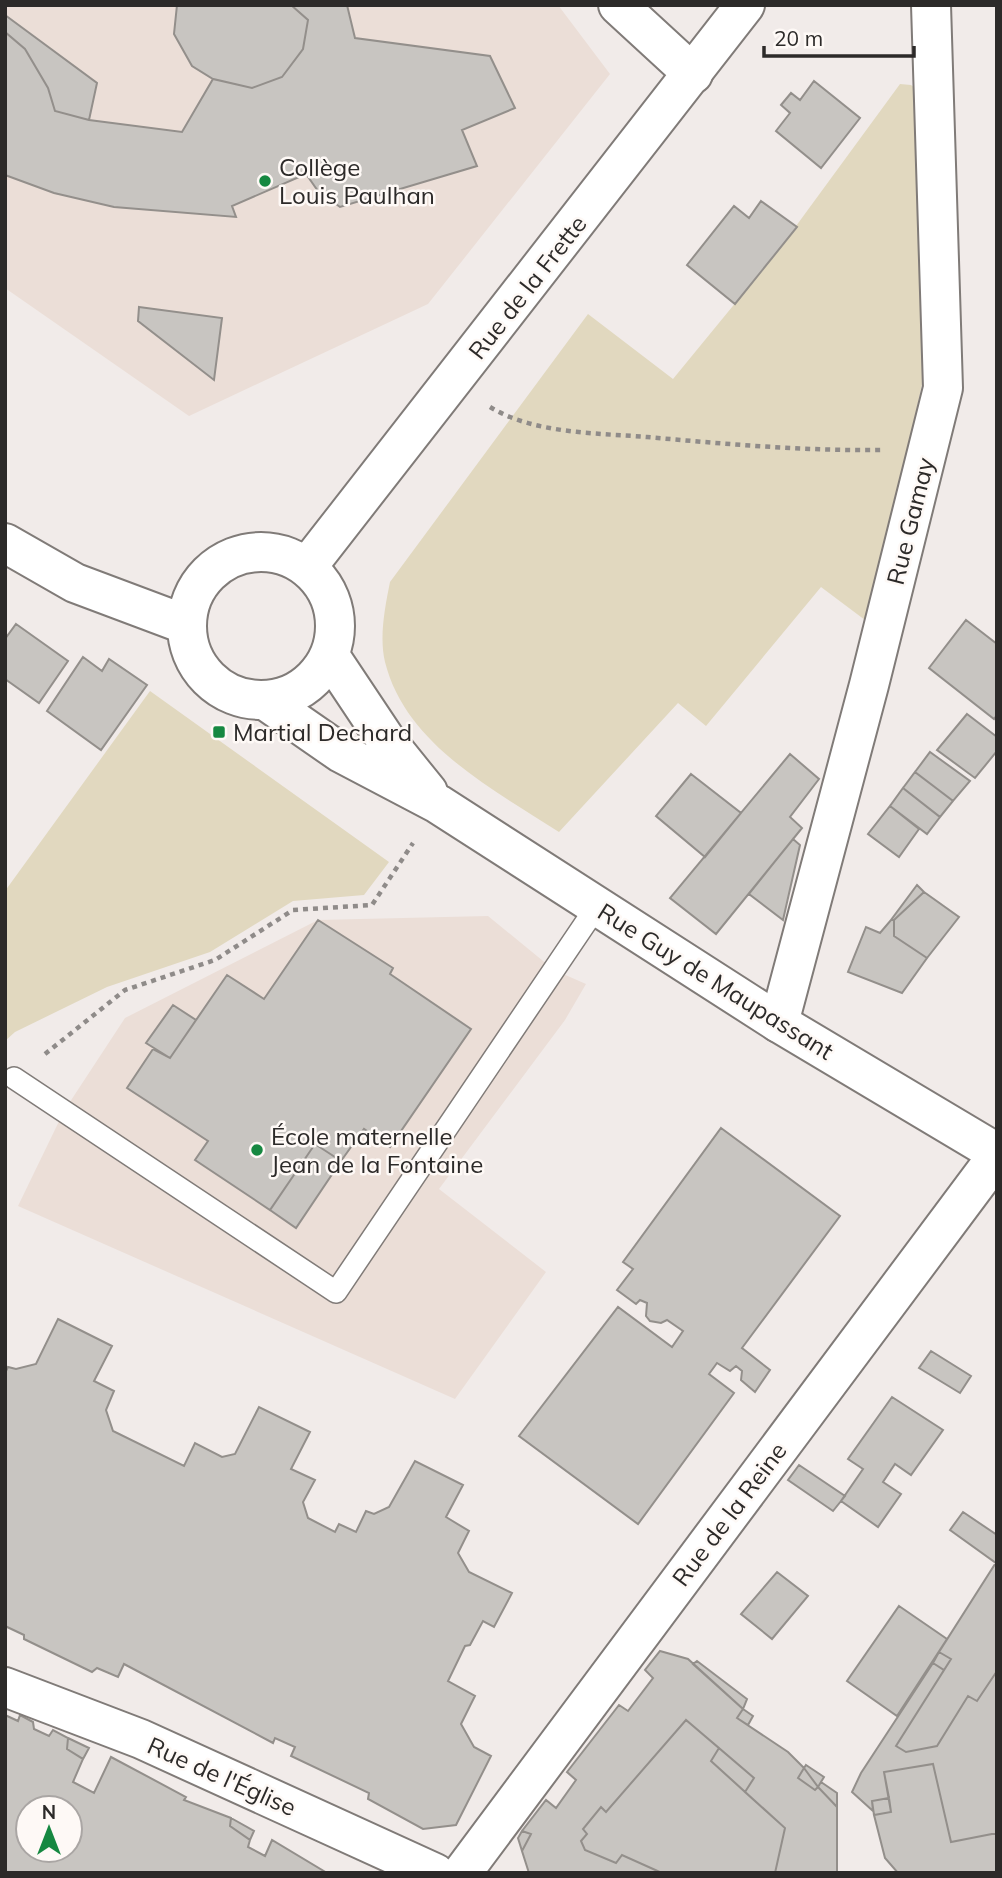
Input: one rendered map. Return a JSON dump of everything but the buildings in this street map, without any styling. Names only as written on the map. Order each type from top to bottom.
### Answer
[{"type":"street","points":[[618,5],[693,74]]},
{"type":"street","name":"Rue de la Frette","points":[[307,567],[745,5]]},
{"type":"street","name":"Rue Gamay","points":[[779,1023],[869,685],[943,388],[931,5]]},
{"type":"street","points":[[5,543],[75,583],[187,625]]},
{"type":"street","points":[[267,552],[288,557],[307,567],[324,585],[334,608],[336,632],[330,656],[320,674],[304,687],[267,701],[242,698],[220,688],[201,671],[190,650],[187,625],[191,600],[203,579],[222,563],[245,554],[267,552]]},
{"type":"street","name":"Rue Guy de Maupassant","points":[[330,656],[386,740],[438,804]]},
{"type":"street","name":"Rue Guy de Maupassant","points":[[267,701],[341,753],[438,804],[779,1023],[997,1154]]},
{"type":"street","name":"Rue de la Reine","points":[[461,1873],[997,1154]]},
{"type":"street","name":"Rue de l'Église","points":[[5,1687],[141,1739],[435,1873]]},
{"type":"lane","points":[[14,1079],[336,1292],[597,906]]},
{"type":"path","points":[[451,383],[505,416],[541,426],[746,446],[928,449]]},
{"type":"path","points":[[14,1079],[125,990],[215,960],[293,910],[372,905],[438,804]]},
{"type":"shaded area","name":"Collège Louis Paulhan","points":[[5,5],[558,5],[610,74],[428,304],[189,416],[5,288]]},
{"type":"shaded area","points":[[900,84],[911,85],[919,91],[923,380],[869,623],[821,587],[706,726],[678,703],[559,832],[455,762],[412,718],[396,691],[383,652],[383,622],[390,582],[588,314],[673,379],[777,252]]},
{"type":"shaded area","points":[[150,691],[389,862],[364,895],[293,901],[210,952],[107,987],[15,1032],[5,1041],[5,891]]},
{"type":"shaded area","name":"École maternelle Jean de la Fontaine","points":[[488,916],[554,970],[586,984],[565,1020],[439,1189],[546,1272],[455,1399],[18,1206],[64,1111],[125,1018],[318,920]]},
{"type":"place","name":"Collège Louis Paulhan","points":[[265,181]]},
{"type":"place","name":"Martial Dechard","points":[[219,732]]},
{"type":"place","name":"École maternelle Jean de la Fontaine","points":[[257,1150]]}]
